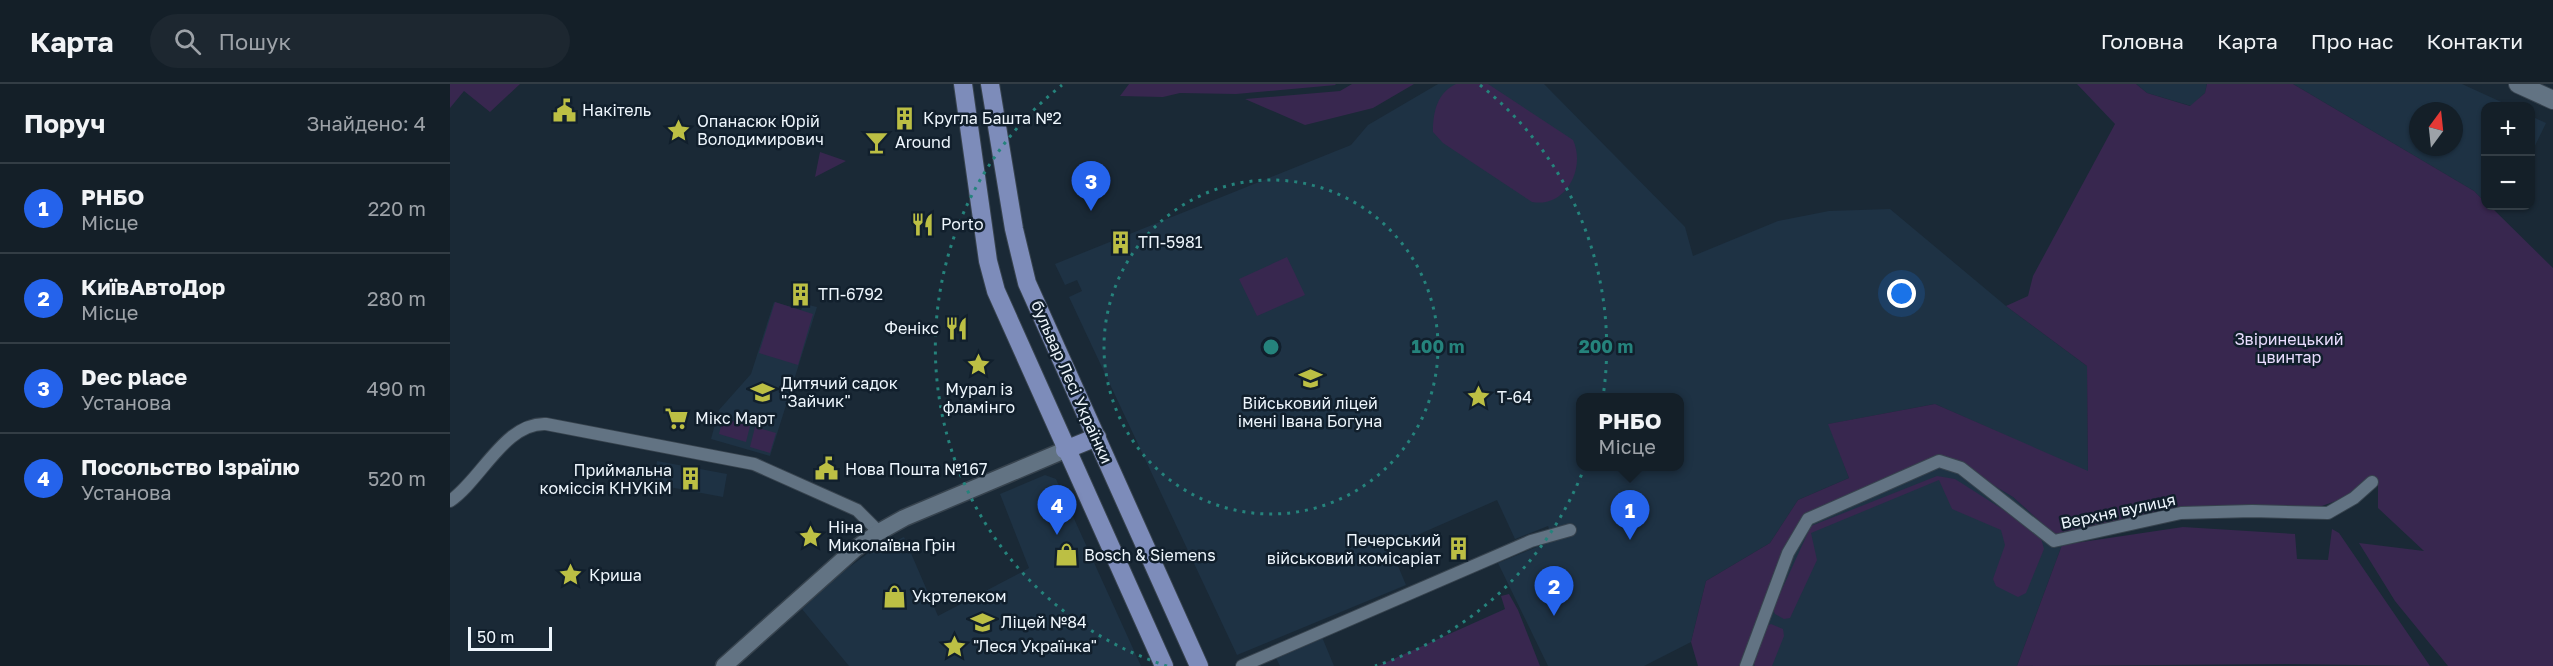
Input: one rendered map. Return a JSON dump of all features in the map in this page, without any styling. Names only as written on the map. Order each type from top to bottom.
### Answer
[{"type":"main road","name":"бульвар Лесі Українки","points":[[963,84],[988,261],[996,291],[1065,450],[1164,666]]},
{"type":"main road","name":"бульвар Лесі Українки","points":[[990,84],[1021,266],[1199,666]]},
{"type":"main road","points":[[2518,84],[2553,100]]},
{"type":"main road","points":[[1065,450],[1097,436]]},
{"type":"street","points":[[450,501],[517,431],[536,423],[754,464],[857,510],[864,514],[879,532]]},
{"type":"street","points":[[724,666],[855,549],[879,532],[904,518],[1065,450]]},
{"type":"street","name":"Верхня вулиця","points":[[1746,666],[1788,553],[1808,519],[1939,461],[1961,468],[2054,541],[2181,513],[2252,511],[2328,513],[2354,498],[2372,482]]},
{"type":"street","points":[[1242,666],[1531,541],[1570,530]]},
{"type":"shaded area","name":"Військовий ліцей імені Івана Богуна","points":[[1438,84],[1544,84],[1685,227],[1693,256],[1778,221],[1829,211],[1890,209],[2006,306],[2087,366],[2088,472],[1935,404],[1829,424],[1849,478],[1798,500],[1770,543],[1706,581],[1691,642],[1644,666],[1548,666],[1498,563],[1554,540],[1548,526],[1515,539],[1497,500],[1390,547],[1406,585],[1237,655],[1069,297],[1082,291],[1077,280],[1065,285],[1055,264],[1351,145],[1368,125]]},
{"type":"shaded area","points":[[2136,84],[2207,84],[2205,93],[2191,106],[2147,93]]},
{"type":"shaded area","points":[[2293,84],[2462,84],[2501,102],[2481,102],[2481,198],[2474,191],[2415,156],[2463,156],[2463,102],[2409,102],[2409,153]]},
{"type":"shaded area","points":[[2535,118],[2546,123],[2535,146]]},
{"type":"shaded area","name":"Дитячий садок \"Зайчик\"","points":[[774,302],[801,310],[804,304],[817,307],[770,456],[711,439],[719,410],[751,374]]},
{"type":"shaded area","points":[[1939,458],[1964,465],[2013,497],[2055,535],[2062,545],[2017,666],[1741,666],[1804,517]]},
{"type":"shaded area","name":"Приймальна коміссія КНУКіМ","points":[[657,461],[727,474],[723,497],[653,484]]},
{"type":"shaded area","points":[[1045,475],[1056,479],[1141,666],[849,666],[802,609],[844,571],[867,554],[904,537],[938,616],[1020,573],[1029,568],[1000,494]]},
{"type":"shaded area","points":[[1322,637],[1334,666],[1280,666],[1276,658]]},
{"type":"green space","points":[[450,84],[520,84],[490,112],[464,91],[450,108]]},
{"type":"green space","points":[[1129,84],[1336,85],[1236,94],[1180,93],[1163,97],[1120,96]]},
{"type":"green space","points":[[1352,84],[1414,84],[1373,108],[1305,125],[1245,99],[1340,91]]},
{"type":"green space","points":[[1456,84],[1488,84],[1573,140],[1577,162],[1575,174],[1563,192],[1555,199],[1532,202],[1443,143],[1433,132],[1435,110],[1444,92]]},
{"type":"green space","name":"Звіринецький цвинтар","points":[[2077,84],[2136,84],[2147,93],[2190,106],[2205,93],[2207,84],[2293,84],[2409,153],[2409,156],[2415,156],[2474,191],[2481,198],[2481,210],[2494,210],[2553,268],[2553,666],[2448,666],[2395,601],[2359,543],[2424,551],[2378,508],[2378,483],[2372,476],[2347,497],[2319,507],[2186,506],[2055,535],[2013,497],[1952,460],[1804,517],[1741,666],[1698,666],[1691,642],[1706,581],[1770,543],[1798,500],[1849,478],[1828,424],[1935,404],[2088,471],[2087,366],[2006,306],[2028,296],[2033,276],[2115,124]]},
{"type":"green space","points":[[820,152],[846,161],[815,177]]},
{"type":"green space","points":[[1287,257],[1305,295],[1257,316],[1239,279]]},
{"type":"green space","points":[[775,302],[813,314],[798,365],[759,353]]},
{"type":"green space","points":[[723,418],[750,426],[746,442],[719,434]]},
{"type":"green space","points":[[755,427],[776,433],[770,453],[750,447]]},
{"type":"green space","points":[[1937,476],[1955,479],[2021,521],[2041,538],[2044,549],[2026,593],[2018,597],[1996,586],[1993,579],[2005,545],[2001,530],[1952,509],[1939,480],[1811,533],[1817,560],[1790,618],[1784,619],[1775,614],[1773,609],[1811,526]]},
{"type":"green space","points":[[2183,527],[2295,534],[2297,559],[2328,560],[2332,529],[2339,533],[2430,666],[2287,664],[2017,666],[2062,545]]},
{"type":"green space","points":[[1509,594],[1518,610],[1540,666],[1378,666],[1505,609],[1501,596]]},
{"type":"green space","points":[[1771,624],[1783,629],[1784,636],[1772,666],[1755,666],[1752,660],[1766,626]]},
{"type":"place","name":"Накітель","points":[[564,110]]},
{"type":"place","name":"Кругла Башта №2","points":[[905,118]]},
{"type":"place","name":"Опанасюк Юрій Володимирович","points":[[679,130]]},
{"type":"place","name":"Around","points":[[877,142]]},
{"type":"place","name":"Dec place","points":[[1091,211]]},
{"type":"place","name":"Porto","points":[[923,224]]},
{"type":"place","name":"ТП-5981","points":[[1120,242]]},
{"type":"place","name":"ТП-6792","points":[[800,294]]},
{"type":"place","name":"Фенікс","points":[[957,328]]},
{"type":"place","name":"Мурал із фламінго","points":[[979,364]]},
{"type":"place","name":"Військовий ліцей імені Івана Богуна","points":[[1310,378]]},
{"type":"place","name":"Дитячий садок \"Зайчик\"","points":[[763,392]]},
{"type":"place","name":"Т-64","points":[[1479,397]]},
{"type":"place","name":"Мікс Март","points":[[677,418]]},
{"type":"place","name":"Нова Пошта №167","points":[[827,469]]},
{"type":"place","name":"Приймальна коміссія КНУКіМ","points":[[690,479]]},
{"type":"place","name":"Посольство Ізраїлю","points":[[1057,535]]},
{"type":"place","name":"Ніна Миколаївна Грін","points":[[810,536]]},
{"type":"place","name":"РНБО","points":[[1630,540]]},
{"type":"place","name":"Печерський військовий комісаріат","points":[[1459,549]]},
{"type":"place","name":"Bosch & Siemens","points":[[1066,555]]},
{"type":"place","name":"Криша","points":[[571,575]]},
{"type":"place","name":"Укртелеком","points":[[894,596]]},
{"type":"place","name":"КиївАвтоДор","points":[[1554,616]]},
{"type":"place","name":"Ліцей №84","points":[[983,622]]},
{"type":"place","name":"\"Леся Українка\"","points":[[955,646]]}]
